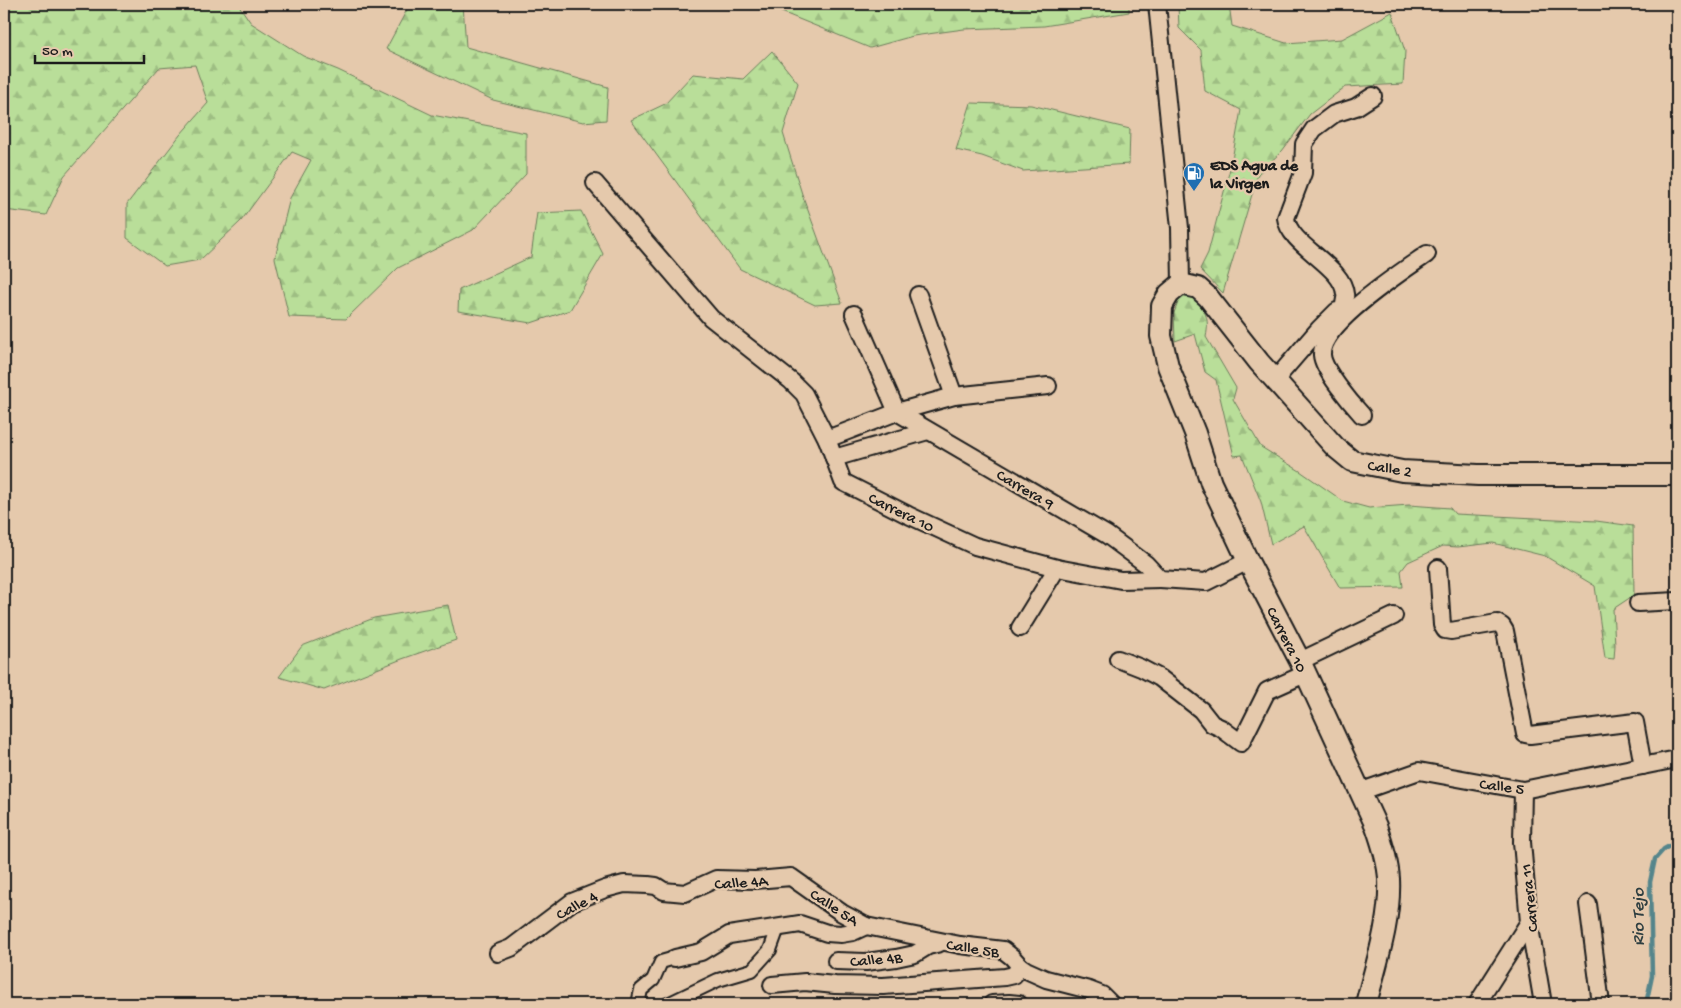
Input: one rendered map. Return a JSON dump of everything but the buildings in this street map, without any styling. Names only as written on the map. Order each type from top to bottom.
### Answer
[{"type":"street","points":[[1157,4],[1180,228],[1181,284]]},
{"type":"street","points":[[1344,306],[1346,295],[1332,270],[1293,234],[1287,225],[1286,218],[1303,174],[1304,144],[1314,129],[1334,114],[1356,107],[1373,96]]},
{"type":"street","name":"Carrera 10","points":[[595,183],[711,318],[792,381],[804,394],[827,438],[843,482],[975,546],[1057,568],[1121,580],[1160,579]]},
{"type":"street","points":[[1362,415],[1346,396],[1323,362],[1324,344],[1330,333],[1343,318],[1361,302],[1427,254]]},
{"type":"street","name":"Calle 2","points":[[1181,284],[1198,288],[1208,296],[1258,362],[1335,447],[1352,461],[1402,470],[1478,475],[1677,475]]},
{"type":"street","name":"Carrera 10","points":[[1181,284],[1169,294],[1162,306],[1161,336],[1168,366],[1195,433],[1211,483],[1302,668],[1376,826],[1383,845],[1389,878],[1388,912],[1366,1004]]},
{"type":"street","points":[[918,296],[954,396]]},
{"type":"street","points":[[1275,380],[1319,328],[1344,306],[1361,302]]},
{"type":"street","points":[[854,314],[897,412]]},
{"type":"street","points":[[827,438],[897,412],[954,396],[1048,386]]},
{"type":"street","name":"Carrera 9","points":[[897,412],[1107,535],[1146,564],[1160,579]]},
{"type":"street","points":[[834,458],[928,431]]},
{"type":"street","points":[[1160,579],[1206,582],[1248,561]]},
{"type":"street","points":[[1020,628],[1057,568]]},
{"type":"street","points":[[1438,568],[1442,626],[1445,630],[1451,631],[1497,623],[1505,631],[1525,734],[1530,735],[1636,722],[1643,766]]},
{"type":"street","points":[[1638,603],[1677,601]]},
{"type":"street","points":[[1118,659],[1160,678],[1201,710],[1212,724],[1221,728],[1241,743],[1267,691],[1302,668],[1394,616]]},
{"type":"street","name":"Calle 5","points":[[1359,792],[1419,771],[1523,790],[1677,760]]},
{"type":"street","name":"Carrera 11","points":[[1523,790],[1522,842],[1529,922],[1543,1004]]},
{"type":"street","name":"Calle 4A","points":[[664,891],[685,892],[716,879],[755,880],[791,877]]},
{"type":"street","name":"Calle 5A","points":[[791,877],[842,913],[866,926],[910,936]]},
{"type":"street","name":"Calle 4","points":[[498,953],[512,948],[572,902],[605,889],[624,884],[648,884],[664,891]]},
{"type":"street","points":[[1588,904],[1601,1004]]},
{"type":"street","points":[[1477,1004],[1529,922]]},
{"type":"street","points":[[638,1004],[641,990],[653,980],[661,962],[702,952],[729,935],[800,924],[827,933],[841,934],[853,932],[866,926]]},
{"type":"street","points":[[668,1004],[718,980],[752,970],[770,950],[778,928]]},
{"type":"street","name":"Calle 5B","points":[[910,936],[1003,950],[1020,966],[1046,979],[1096,992],[1111,1004]]},
{"type":"street","name":"Calle 4B","points":[[836,961],[866,962],[896,958],[915,954],[928,946],[942,942]]},
{"type":"street","points":[[772,985],[805,982],[882,986],[1005,977],[1014,975],[1020,966]]},
{"type":"street","points":[[992,1004],[1010,1002],[1020,1004]]},
{"type":"green space","points":[[4,4],[238,4],[251,23],[303,56],[338,70],[432,115],[526,133],[526,174],[473,230],[398,268],[346,319],[289,317],[275,258],[290,198],[311,160],[292,152],[241,221],[200,260],[165,266],[127,238],[127,204],[180,135],[208,103],[195,65],[159,68],[64,176],[46,215],[4,210]]},
{"type":"green space","points":[[410,4],[463,4],[466,47],[608,87],[606,120],[583,122],[493,100],[386,49]]},
{"type":"green space","points":[[771,4],[1129,4],[1129,12],[1044,26],[964,29],[913,36],[870,48],[779,11]]},
{"type":"green space","points":[[1178,4],[1229,4],[1232,26],[1286,43],[1342,39],[1392,12],[1405,51],[1403,84],[1345,87],[1310,114],[1282,151],[1258,174],[1223,293],[1200,269],[1208,253],[1231,165],[1241,110],[1205,91],[1201,50],[1179,28]]},
{"type":"green space","points":[[772,51],[798,83],[783,133],[802,194],[842,303],[815,305],[740,269],[631,120],[665,104],[693,74],[743,79]]},
{"type":"green space","points":[[971,103],[1031,105],[1130,129],[1129,164],[1023,171],[982,156],[956,150]]},
{"type":"green space","points":[[581,211],[603,254],[570,310],[531,323],[458,311],[459,290],[531,257],[537,213]]},
{"type":"green space","points":[[1192,295],[1207,319],[1206,337],[1236,388],[1233,399],[1261,447],[1343,501],[1369,508],[1409,505],[1450,508],[1455,514],[1596,521],[1633,526],[1634,595],[1613,609],[1614,659],[1605,658],[1595,586],[1545,556],[1493,543],[1458,547],[1443,546],[1408,562],[1401,571],[1403,587],[1340,588],[1304,526],[1271,544],[1261,502],[1242,455],[1234,456],[1216,380],[1205,372],[1195,334],[1175,341],[1174,313],[1180,297]]},
{"type":"green space","points":[[448,605],[456,640],[324,690],[279,677],[302,646],[374,618]]},
{"type":"waterway","name":"Rio Tejo","points":[[1646,1004],[1652,976],[1650,882],[1655,859],[1664,849],[1677,842]]},
{"type":"place","name":"EDS Agua de la Virgen","points":[[1194,192]]}]
